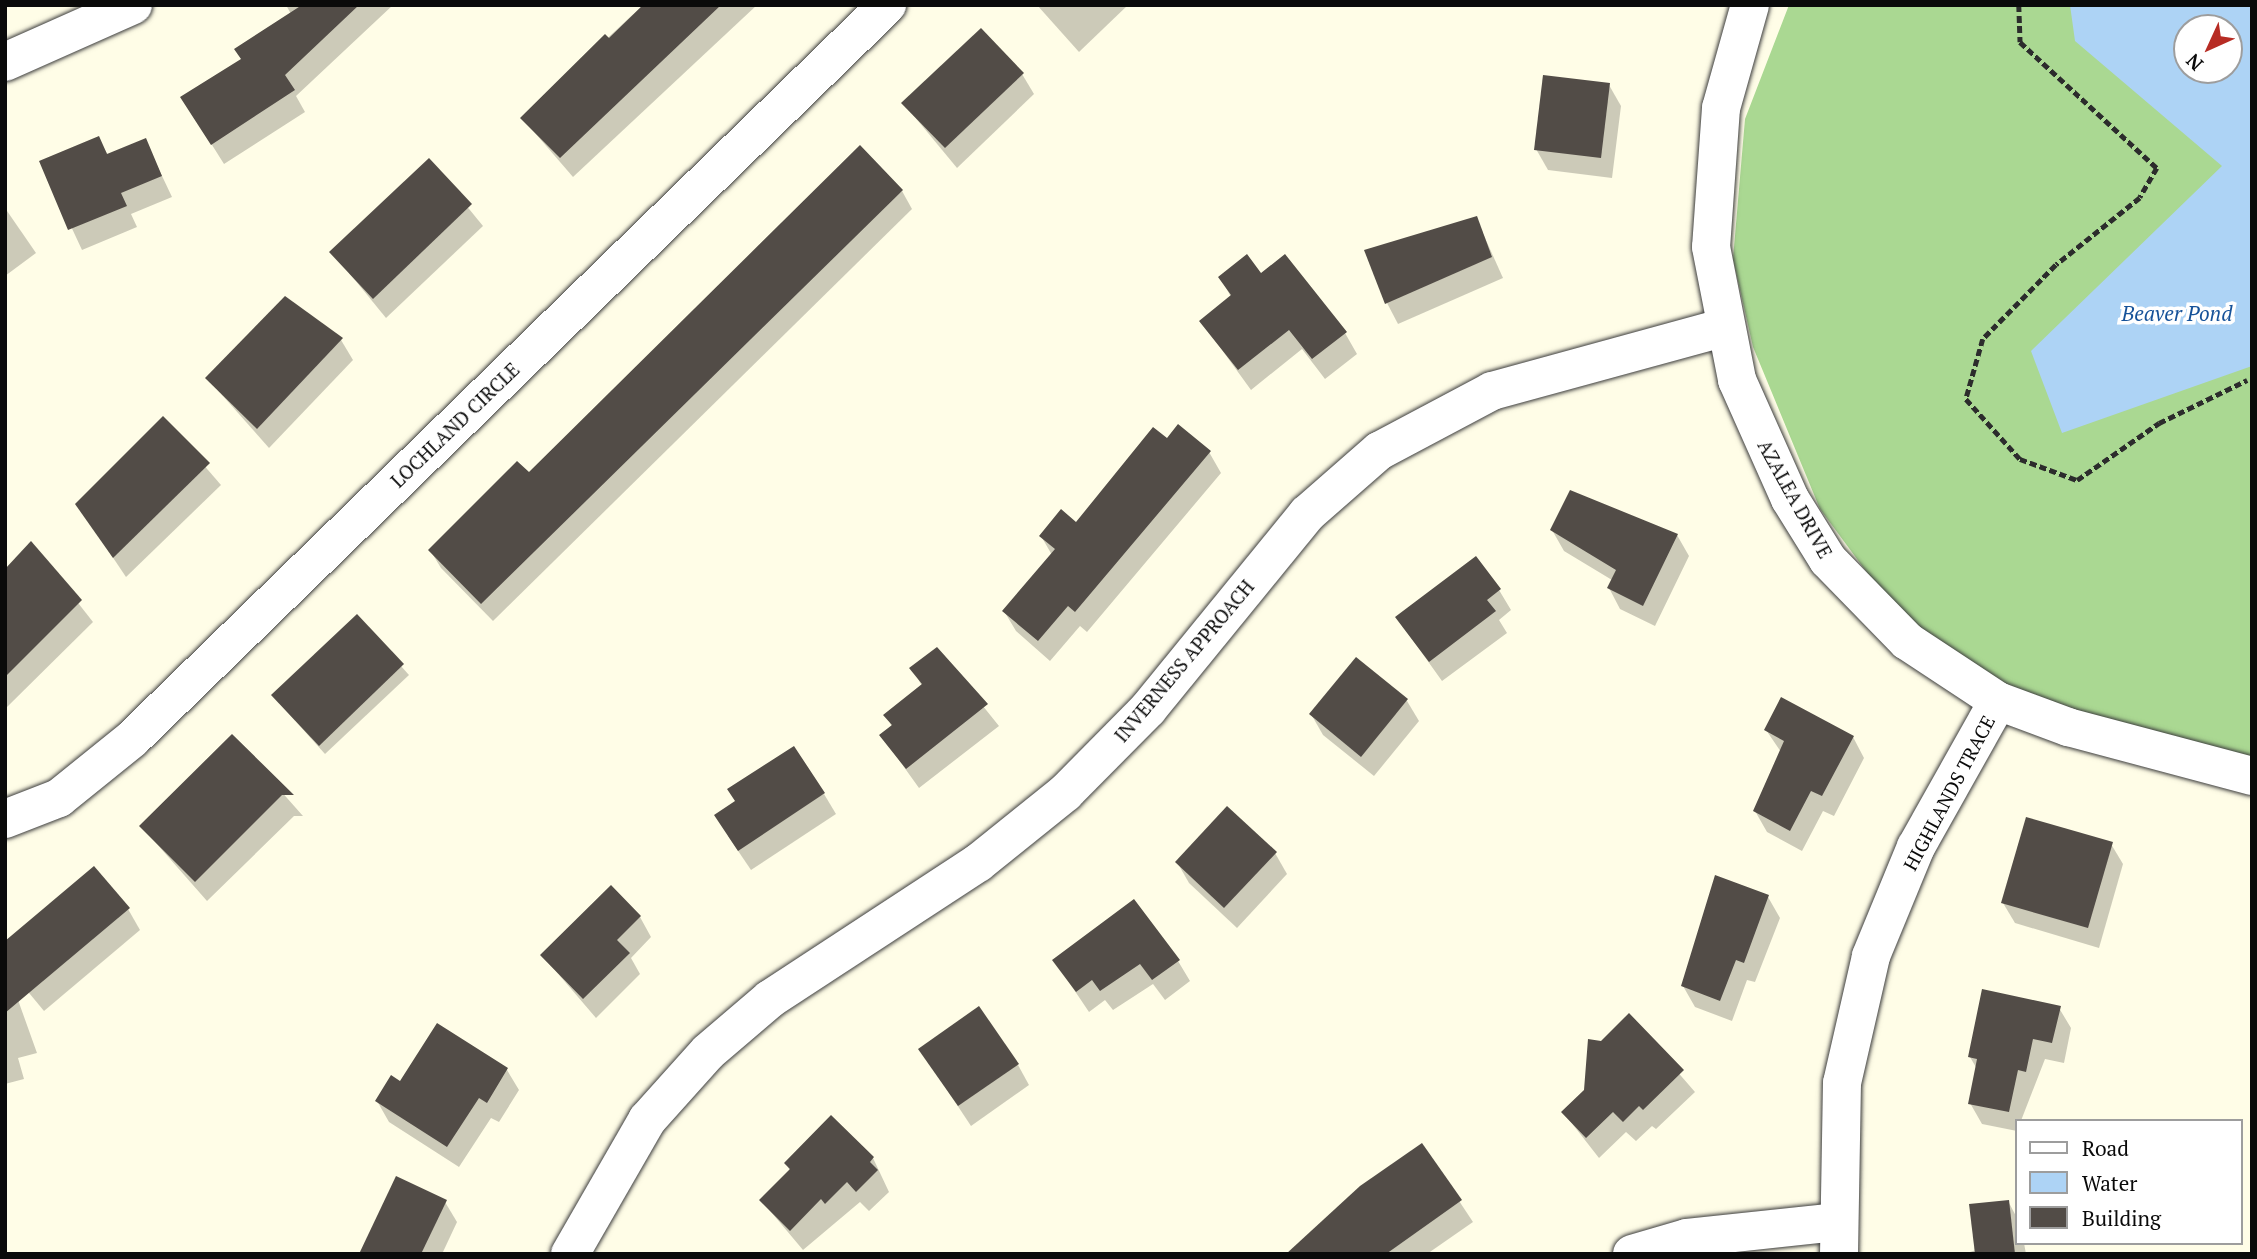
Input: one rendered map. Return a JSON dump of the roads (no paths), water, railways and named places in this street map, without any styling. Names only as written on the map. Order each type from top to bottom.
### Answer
[{"type":"street","points":[[5,62],[133,5]]},
{"type":"street","name":"LOCHLAND CIRCLE","points":[[5,819],[59,798],[132,739],[887,5]]},
{"type":"street","name":"AZALEA DRIVE","points":[[1751,5],[1734,49],[1712,183],[1711,247],[1723,328],[1755,429],[1828,560],[1907,641],[1998,701],[2068,727],[2252,776]]},
{"type":"street","name":"INVERNESS APPROACH","points":[[570,1254],[647,1120],[708,1052],[771,999],[978,863],[1065,793],[1148,709],[1307,514],[1379,451],[1492,391],[1723,328]]},
{"type":"street","name":"HIGHLANDS TRACE","points":[[1837,1238],[1842,1083],[1871,956],[1916,846],[1998,701]]},
{"type":"street","points":[[1632,1254],[1687,1238],[1837,1238]]},
{"type":"water","name":"Beaver Pond","points":[[2070,5],[2252,5],[2252,366],[2062,433],[2031,351],[2222,166],[2075,41]]}]
